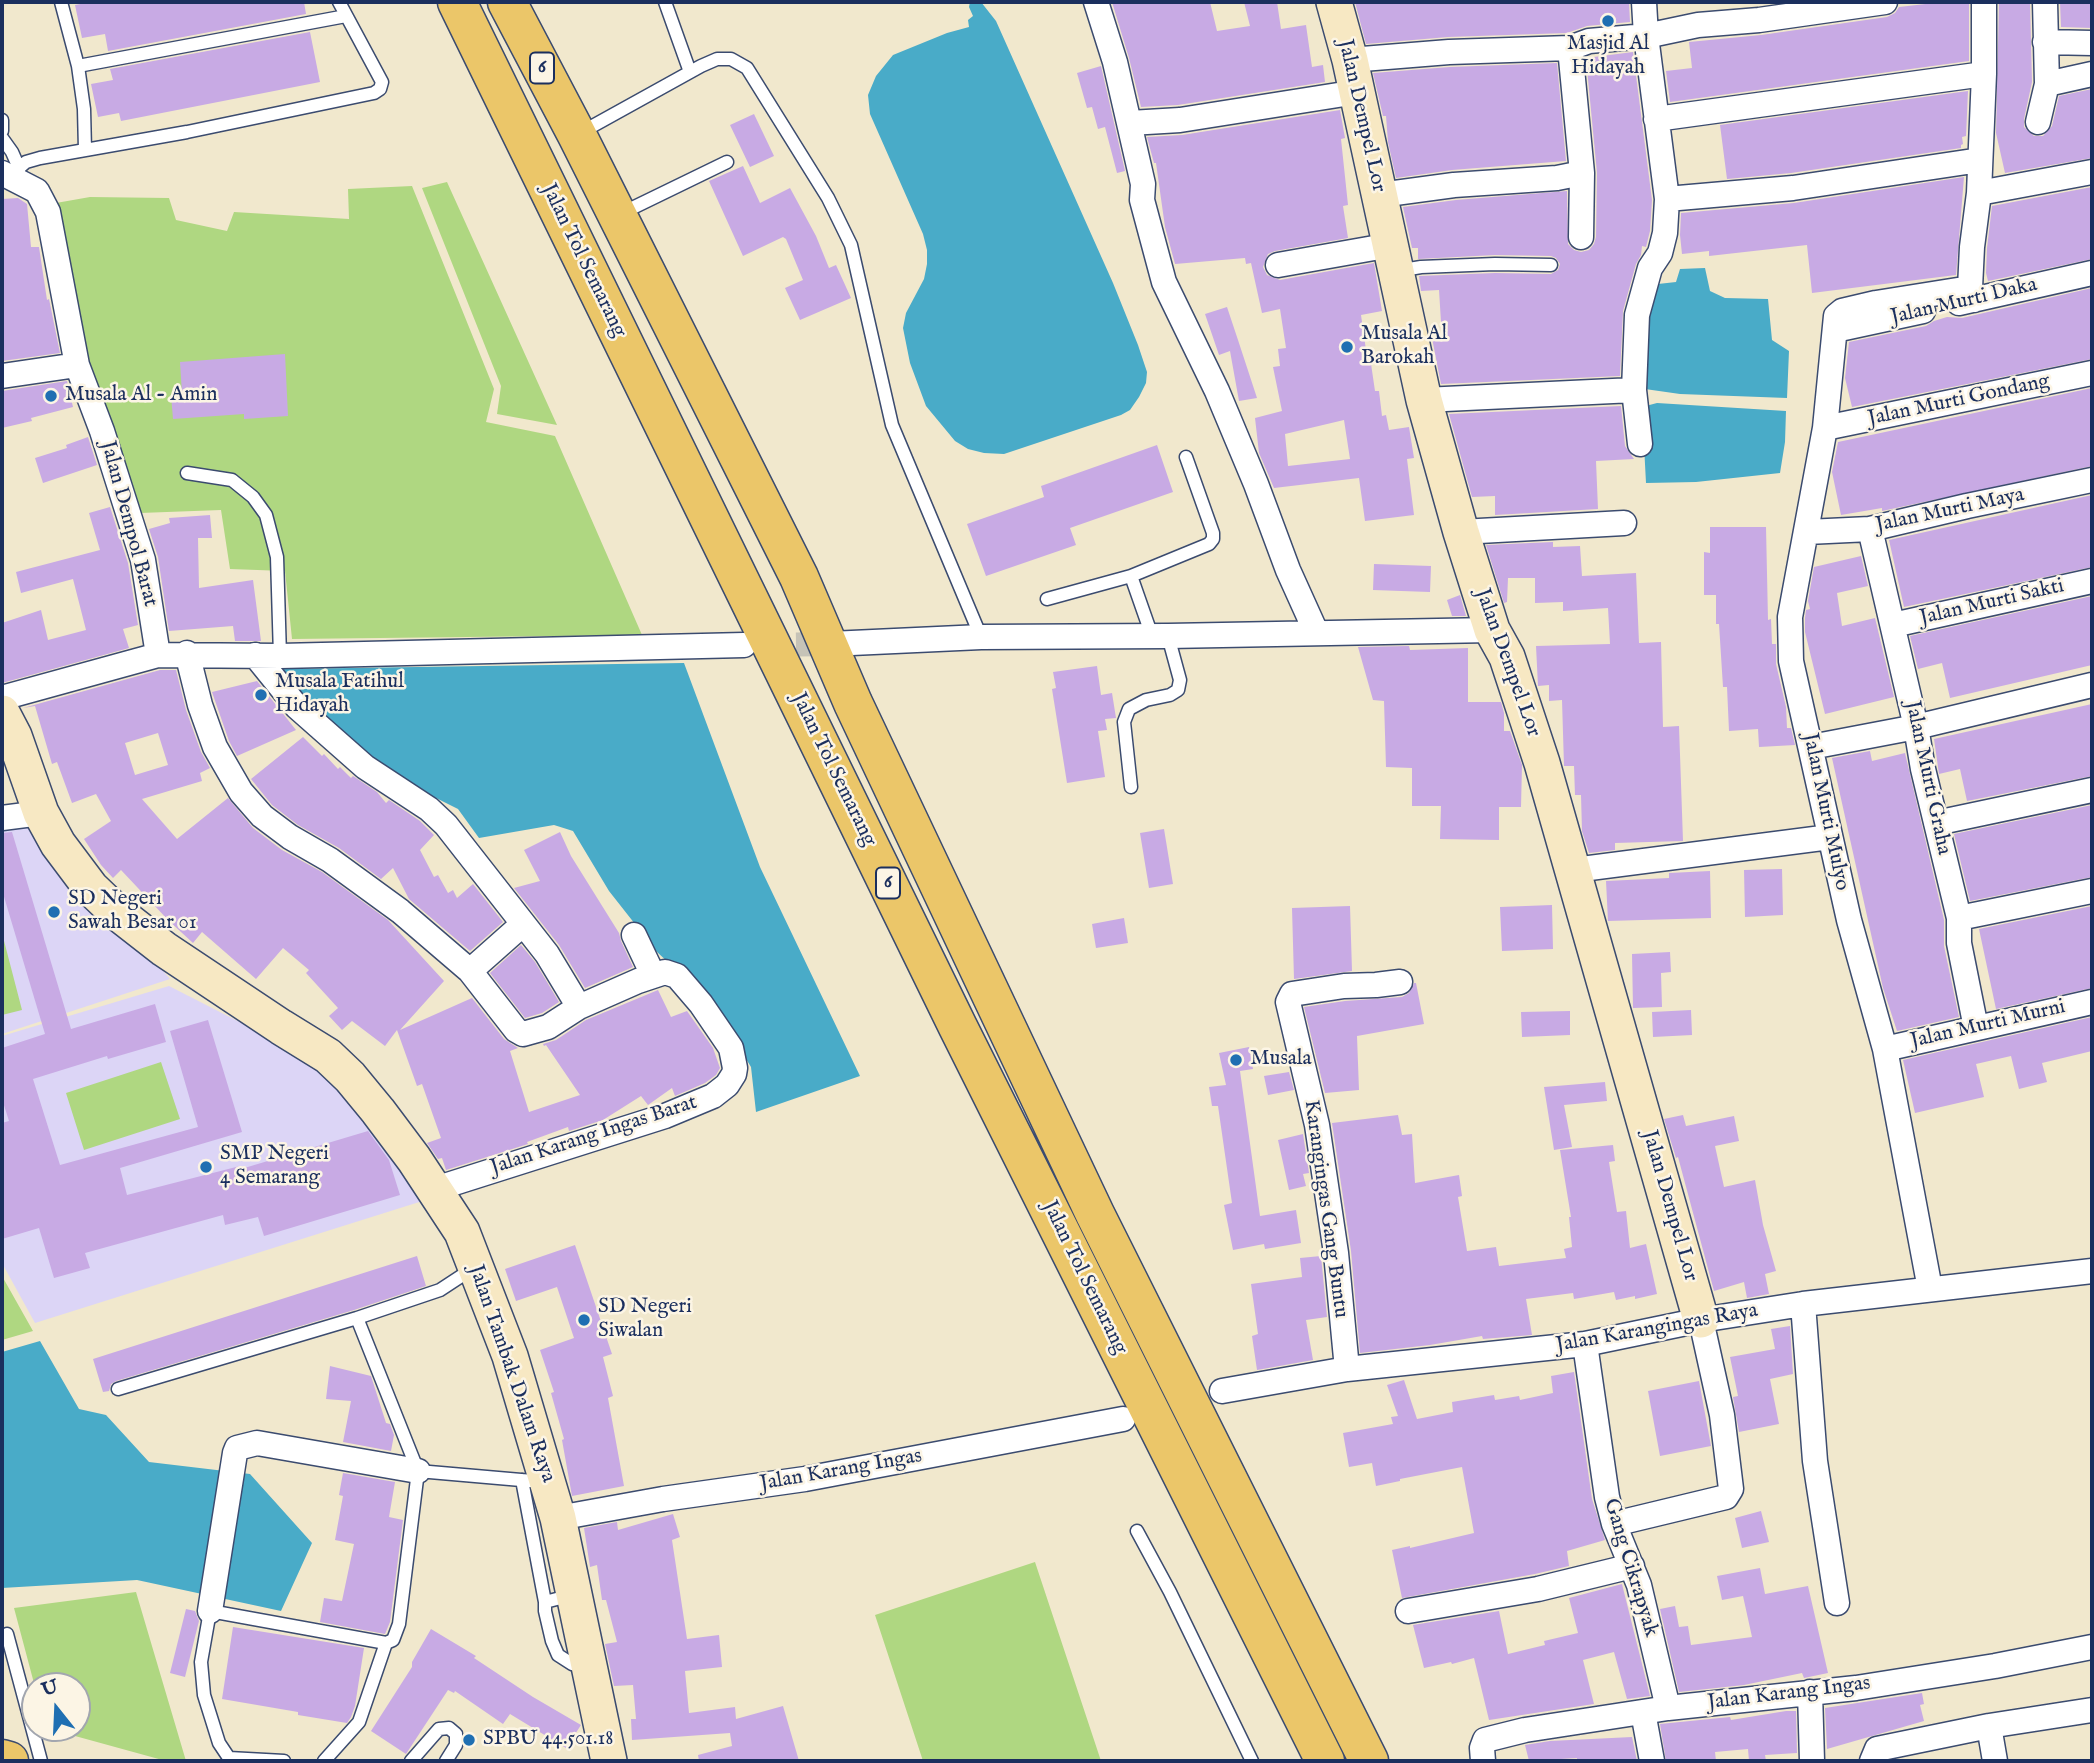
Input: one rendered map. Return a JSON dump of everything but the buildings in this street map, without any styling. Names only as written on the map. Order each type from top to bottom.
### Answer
[{"type":"main road","name":"Jalan Tol Semarang","points":[[457,2],[958,1027],[1325,1761]]},
{"type":"main road","name":"Jalan Tol Semarang","points":[[508,2],[799,577],[858,715],[1095,1214],[1369,1761]]},
{"type":"main road","points":[[2,1759],[9,1761]]},
{"type":"street","points":[[1096,2],[1130,123],[1143,184],[1142,200],[1164,282],[1216,391],[1256,484],[1310,632]]},
{"type":"street","name":"Jalan Dempel Lor","points":[[1334,2],[1380,195],[1424,400],[1492,630],[1507,657],[1542,763],[1701,1320]]},
{"type":"street","points":[[1640,444],[1634,390],[1637,315],[1650,268],[1660,253],[1665,233],[1667,199],[1644,2]]},
{"type":"street","points":[[1130,123],[1180,120],[1449,52],[1570,48],[1589,41],[1646,36],[1698,25],[1759,20],[1885,2]]},
{"type":"street","points":[[1972,294],[1972,247],[1979,193],[1984,74],[1984,2]]},
{"type":"street","points":[[2038,122],[2047,84],[2045,2]]},
{"type":"street","points":[[2045,42],[2092,43]]},
{"type":"street","points":[[1570,48],[1582,173],[1581,237]]},
{"type":"street","points":[[1656,119],[1984,74]]},
{"type":"street","points":[[2047,84],[2092,74]]},
{"type":"street","points":[[1667,199],[1793,188],[1980,160]]},
{"type":"street","points":[[1979,193],[2092,172]]},
{"type":"street","points":[[1380,195],[1454,185],[1557,178],[1582,173]]},
{"type":"street","name":"Jalan Dempol Barat","points":[[13,174],[37,191],[48,212],[77,365],[102,431],[143,560],[158,654]]},
{"type":"street","points":[[1278,265],[1394,258]]},
{"type":"street","name":"Jalan Murti Daka","points":[[1835,330],[1972,294],[2092,273]]},
{"type":"street","name":"Jalan Murti Mulyo","points":[[1835,330],[1825,428],[1790,617],[1791,661],[1849,920],[1885,1049],[1930,1289]]},
{"type":"street","points":[[2,376],[77,365]]},
{"type":"street","name":"Jalan Murti Gondang","points":[[1825,428],[2092,373]]},
{"type":"street","points":[[1424,400],[1634,390]]},
{"type":"street","name":"Jalan Murti Maya","points":[[1807,532],[1870,529],[2092,480]]},
{"type":"street","points":[[1461,532],[1624,523]]},
{"type":"street","name":"Jalan Murti Graha","points":[[1870,529],[1959,918],[1959,943],[1976,1028]]},
{"type":"street","name":"Jalan Murti Sakti","points":[[1893,625],[2092,581]]},
{"type":"street","points":[[830,644],[981,637],[1492,630]]},
{"type":"street","points":[[2,698],[158,654],[280,656],[744,645]]},
{"type":"street","points":[[187,653],[200,705],[215,747],[241,792],[262,816],[290,837],[330,860],[400,911],[470,971],[516,1030],[523,1034],[548,1027],[579,1007],[653,975],[634,935]]},
{"type":"street","points":[[255,654],[297,707],[365,767],[429,809],[446,825],[547,954],[579,1007]]},
{"type":"street","points":[[1811,747],[1916,727],[2092,685]]},
{"type":"street","name":"Jalan Tambak Dalam Raya","points":[[2,713],[14,736],[41,813],[91,888],[114,910],[164,949],[328,1056],[350,1077],[435,1189],[462,1232],[510,1356],[535,1481],[558,1518],[559,1598],[588,1667],[609,1761]]},
{"type":"street","points":[[1936,823],[2092,790]]},
{"type":"street","points":[[2,818],[41,813]]},
{"type":"street","points":[[1574,870],[1830,837]]},
{"type":"street","points":[[1959,918],[2092,891]]},
{"type":"street","points":[[470,971],[523,924]]},
{"type":"street","name":"Jalan Karang Ingas Barat","points":[[435,1189],[665,1116],[713,1096],[727,1085],[735,1068],[731,1048],[701,1004],[677,976],[664,972],[653,975]]},
{"type":"street","name":"Karangingas Gang Buntu","points":[[1347,1369],[1336,1253],[1317,1125],[1288,1002],[1292,994],[1344,986],[1400,982]]},
{"type":"street","name":"Jalan Murti Murni","points":[[1885,1049],[2092,1002]]},
{"type":"street","name":"Jalan Karangingas Raya","points":[[1222,1391],[1347,1369],[1585,1344],[1701,1320],[1803,1304],[2092,1271]]},
{"type":"street","points":[[1803,1304],[1815,1461],[1837,1603]]},
{"type":"street","points":[[1614,1524],[1726,1497],[1731,1489],[1722,1415],[1701,1320]]},
{"type":"street","name":"Gang Cikrapyak","points":[[1585,1344],[1607,1497],[1614,1524],[1639,1585],[1668,1708]]},
{"type":"street","name":"Jalan Karang Ingas","points":[[558,1518],[663,1499],[805,1479],[1123,1419]]},
{"type":"street","points":[[210,1611],[234,1452],[237,1448],[257,1443],[418,1471]]},
{"type":"street","points":[[1408,1611],[1538,1590],[1632,1566]]},
{"type":"street","name":"Jalan Karang Ingas","points":[[1484,1750],[1525,1730],[1668,1708],[1856,1688],[1995,1666],[2092,1647]]},
{"type":"street","points":[[1810,1692],[1812,1761]]},
{"type":"street","points":[[1872,1761],[1877,1749],[1989,1726],[2092,1710]]},
{"type":"street","points":[[1643,1713],[1652,1761]]},
{"type":"street","points":[[1989,1726],[1995,1761]]},
{"type":"lane","points":[[61,2],[78,66],[84,109],[85,150]]},
{"type":"lane","points":[[2,138],[13,174],[26,162],[40,158],[374,93],[380,89],[382,82],[340,2]]},
{"type":"lane","points":[[665,2],[690,72]]},
{"type":"lane","points":[[78,66],[345,16]]},
{"type":"lane","points":[[577,135],[717,59],[731,59],[747,68],[828,198],[851,245],[892,425],[981,637]]},
{"type":"lane","points":[[2,120],[2,131]]},
{"type":"lane","points":[[616,216],[727,162]]},
{"type":"lane","points":[[1394,258],[1421,267],[1551,265]]},
{"type":"lane","points":[[1047,599],[1131,576],[1209,544],[1213,533],[1186,457]]},
{"type":"lane","points":[[187,473],[232,480],[253,497],[267,515],[277,556],[280,656]]},
{"type":"lane","points":[[1131,576],[1180,680],[1178,690],[1170,695],[1146,700],[1129,709],[1124,722],[1131,787]]},
{"type":"lane","points":[[118,1389],[357,1318],[440,1290],[475,1266]]},
{"type":"lane","points":[[284,1761],[229,1760],[219,1743],[204,1695],[201,1662],[210,1611],[386,1643],[393,1640],[400,1624],[418,1471],[357,1318]]},
{"type":"lane","points":[[418,1471],[535,1481],[559,1598]]},
{"type":"lane","points":[[1138,1531],[1252,1761]]},
{"type":"lane","points":[[7,1634],[41,1761]]},
{"type":"lane","points":[[324,1761],[359,1722],[386,1643]]},
{"type":"lane","points":[[411,1761],[439,1729],[449,1728],[456,1734],[456,1745],[446,1761]]},
{"type":"shaded area","name":"SD Negeri Sawah Besar 01","points":[[25,820],[170,979],[2,1034],[2,823]]},
{"type":"shaded area","name":"SMP Negeri 4 Semarang","points":[[169,986],[310,1058],[390,1136],[432,1198],[35,1323],[2,1263],[2,1036]]},
{"type":"green space","points":[[447,182],[557,425],[497,414],[501,386],[422,188]]},
{"type":"green space","points":[[412,186],[494,389],[486,422],[555,436],[642,635],[292,639],[285,571],[230,569],[221,510],[140,513],[105,428],[75,310],[56,203],[90,197],[169,198],[176,220],[227,231],[234,212],[349,219],[348,189]]},
{"type":"green space","points":[[2,933],[22,1010],[2,1015]]},
{"type":"green space","points":[[161,1062],[180,1119],[84,1150],[66,1093]]},
{"type":"green space","points":[[2,1276],[33,1331],[2,1340]]},
{"type":"green space","points":[[1035,1562],[1101,1761],[923,1761],[875,1615]]},
{"type":"green space","points":[[136,1592],[186,1761],[166,1761],[91,1740],[91,1672],[31,1672],[14,1608]]},
{"type":"water","points":[[970,2],[981,2],[996,21],[1113,283],[1147,372],[1146,383],[1130,410],[1004,454],[968,449],[955,441],[926,406],[910,363],[903,328],[906,313],[924,279],[927,250],[923,234],[870,114],[868,95],[876,76],[893,55],[969,27],[968,20],[973,16]]},
{"type":"water","points":[[1705,268],[1710,291],[1725,298],[1768,299],[1772,340],[1789,351],[1787,398],[1680,394],[1645,389],[1649,285],[1676,282],[1680,269]]},
{"type":"water","points":[[1657,403],[1786,411],[1780,473],[1696,482],[1646,483],[1642,407]]},
{"type":"water","points":[[684,663],[760,867],[860,1076],[756,1112],[751,1067],[712,1003],[657,952],[609,891],[573,831],[554,825],[479,838],[458,809],[366,763],[294,695],[283,669]]},
{"type":"water","points":[[40,1341],[79,1409],[106,1415],[149,1462],[250,1474],[312,1543],[281,1611],[137,1580],[2,1588],[2,1352]]},
{"type":"tunnel","points":[[760,645],[830,644]]},
{"type":"place","name":"Masjid Al Hidayah","points":[[1608,21]]},
{"type":"place","name":"Musala Al Barokah","points":[[1347,347]]},
{"type":"place","name":"Musala Al - Amin","points":[[51,396]]},
{"type":"place","name":"Musala Fatihul Hidayah","points":[[261,695]]},
{"type":"place","name":"SD Negeri Sawah Besar 01","points":[[54,912]]},
{"type":"place","name":"Musala","points":[[1236,1060]]},
{"type":"place","name":"SMP Negeri 4 Semarang","points":[[206,1167]]},
{"type":"place","name":"SD Negeri Siwalan","points":[[584,1320]]},
{"type":"place","name":"SPBU 44.501.18","points":[[469,1740]]}]
